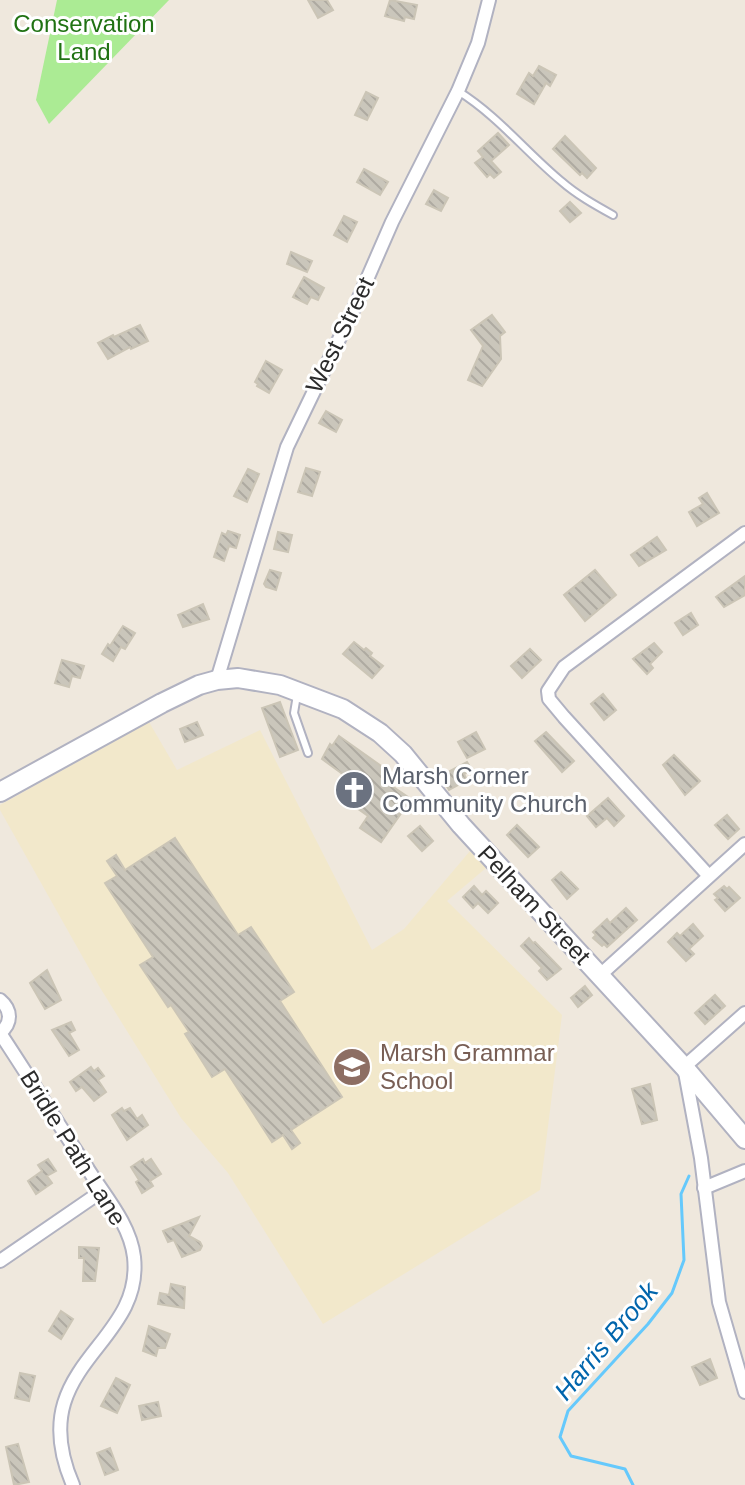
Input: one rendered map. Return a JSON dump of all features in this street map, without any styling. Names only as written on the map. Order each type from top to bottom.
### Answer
[{"type":"street","name":"West Street","points":[[217,680],[287,447],[412,180],[458,91],[478,43],[489,0]]},
{"type":"street","points":[[708,875],[549,699],[548,691],[564,667],[745,533]]},
{"type":"street","name":"Pelham Street","points":[[0,792],[162,703],[217,680],[258,680],[298,691],[343,709],[392,743],[461,825],[684,1067],[745,1139]]},
{"type":"street","points":[[599,976],[745,844]]},
{"type":"street","name":"Bridle Path Lane","points":[[0,1000],[7,1006],[10,1017],[0,1033],[130,1239],[134,1269],[127,1301],[74,1379],[60,1411],[60,1447],[73,1485]]},
{"type":"street","points":[[745,1013],[684,1067],[719,1302],[745,1392]]},
{"type":"street","points":[[704,1188],[745,1171]]},
{"type":"street","points":[[0,1261],[102,1191]]},
{"type":"lane","points":[[458,91],[502,124],[560,180],[588,202],[613,215]]},
{"type":"lane","points":[[298,691],[294,713],[308,753]]},
{"type":"shaded area","name":"Marsh Grammar School","points":[[149,722],[177,770],[260,730],[372,950],[404,929],[470,851],[486,868],[447,901],[562,1015],[540,1190],[323,1324],[228,1173],[181,1118],[99,986],[0,810],[0,805]]},
{"type":"green space","name":"Conservation Land","points":[[57,0],[169,0],[49,124],[36,100]]},
{"type":"building","points":[[308,0],[327,0],[333,10],[318,18]]},
{"type":"building","points":[[390,0],[417,5],[414,19],[405,17],[404,21],[385,16]]},
{"type":"building","points":[[539,66],[556,75],[550,86],[546,83],[534,104],[517,94],[529,73],[533,76]]},
{"type":"building","points":[[366,92],[378,98],[367,120],[355,115]]},
{"type":"building","points":[[498,133],[509,145],[491,161],[501,172],[494,178],[490,174],[487,177],[475,163],[483,157],[478,151]]},
{"type":"building","points":[[565,136],[596,168],[587,178],[553,149]]},
{"type":"building","points":[[364,169],[388,182],[380,195],[357,182]]},
{"type":"building","points":[[434,190],[448,198],[441,211],[426,204]]},
{"type":"building","points":[[570,202],[581,213],[570,222],[560,211]]},
{"type":"building","points":[[344,216],[357,222],[347,242],[334,235]]},
{"type":"building","points":[[291,252],[312,261],[307,272],[287,264]]},
{"type":"building","points":[[304,277],[324,288],[318,300],[311,297],[307,304],[293,297]]},
{"type":"building","points":[[492,315],[505,332],[500,336],[501,359],[482,386],[468,380],[483,346],[471,330]]},
{"type":"building","points":[[140,325],[148,341],[108,359],[98,343]]},
{"type":"building","points":[[266,361],[282,370],[269,393],[255,382]]},
{"type":"building","points":[[326,411],[342,420],[336,432],[319,423]]},
{"type":"building","points":[[306,468],[320,472],[312,496],[298,492]]},
{"type":"building","points":[[248,469],[259,474],[247,502],[234,496]]},
{"type":"building","points":[[707,493],[719,513],[697,526],[689,512],[703,504],[699,498]]},
{"type":"building","points":[[228,531],[240,535],[236,548],[229,546],[224,561],[214,557],[222,533],[226,535]]},
{"type":"building","points":[[278,532],[292,535],[288,552],[274,549]]},
{"type":"building","points":[[657,537],[666,550],[639,566],[631,555]]},
{"type":"building","points":[[270,570],[281,573],[276,590],[264,584]]},
{"type":"building","points":[[595,570],[616,595],[585,621],[564,595]]},
{"type":"building","points":[[745,576],[745,595],[724,607],[716,597]]},
{"type":"building","points":[[203,604],[209,619],[183,627],[178,615]]},
{"type":"building","points":[[691,613],[698,625],[683,635],[675,623]]},
{"type":"building","points":[[123,626],[135,633],[113,661],[102,654]]},
{"type":"building","points":[[354,642],[364,650],[366,648],[372,653],[370,656],[383,666],[372,678],[343,654]]},
{"type":"building","points":[[654,643],[662,652],[650,664],[653,668],[647,674],[633,659]]},
{"type":"building","points":[[530,649],[541,660],[522,678],[511,666]]},
{"type":"building","points":[[62,660],[84,666],[80,678],[72,676],[69,687],[55,683]]},
{"type":"building","points":[[603,694],[616,710],[604,720],[591,704]]},
{"type":"building","points":[[280,702],[298,750],[280,757],[262,708]]},
{"type":"building","points":[[197,722],[203,735],[185,742],[180,729]]},
{"type":"building","points":[[476,732],[485,749],[467,758],[458,742]]},
{"type":"building","points":[[546,732],[574,761],[562,772],[535,741]]},
{"type":"building","name":"Marsh Corner Community Church","points":[[339,736],[384,768],[381,772],[389,778],[386,782],[411,799],[381,842],[360,828],[368,816],[337,794],[348,778],[322,759],[330,744],[332,746]]},
{"type":"building","points":[[674,755],[700,781],[685,795],[663,765]]},
{"type":"building","points":[[467,762],[472,770],[464,774],[467,780],[449,790],[442,778]]},
{"type":"building","points":[[608,798],[624,816],[614,826],[607,818],[596,827],[587,816]]},
{"type":"building","points":[[727,815],[739,829],[728,839],[715,825]]},
{"type":"building","points":[[517,825],[539,847],[528,857],[507,835]]},
{"type":"building","points":[[420,826],[433,841],[422,851],[408,836]]},
{"type":"building","points":[[175,838],[238,935],[251,927],[294,992],[280,1001],[342,1097],[291,1130],[300,1143],[292,1149],[283,1135],[272,1142],[225,1069],[212,1077],[185,1034],[189,1032],[140,965],[153,957],[105,883],[117,876],[107,861],[116,855],[125,870]]},
{"type":"building","points":[[561,872],[578,889],[567,899],[552,880]]},
{"type":"building","points":[[474,886],[482,895],[486,891],[498,903],[488,913],[478,903],[473,908],[463,897]]},
{"type":"building","points":[[724,886],[740,898],[725,911],[715,900],[718,898],[714,894]]},
{"type":"building","points":[[626,908],[637,920],[607,947],[602,946],[593,938],[596,935],[593,932],[607,919],[610,923]]},
{"type":"building","points":[[693,924],[703,936],[689,949],[694,954],[686,961],[668,942]]},
{"type":"building","points":[[529,938],[561,969],[547,980],[539,971],[542,968],[521,946]]},
{"type":"building","points":[[47,970],[61,1000],[45,1009],[30,983]]},
{"type":"building","points":[[585,986],[592,995],[578,1007],[571,998]]},
{"type":"building","points":[[715,995],[725,1006],[705,1024],[695,1013]]},
{"type":"building","points":[[71,1022],[75,1030],[69,1033],[79,1050],[69,1056],[52,1030]]},
{"type":"building","points":[[91,1067],[94,1071],[98,1068],[104,1076],[98,1080],[106,1092],[94,1101],[82,1087],[76,1091],[70,1082]]},
{"type":"building","points":[[650,1084],[657,1120],[642,1124],[632,1089]]},
{"type":"building","points":[[122,1108],[124,1111],[130,1108],[137,1119],[142,1115],[148,1125],[127,1140],[112,1115]]},
{"type":"building","points":[[48,1159],[56,1171],[47,1176],[52,1183],[36,1194],[28,1181],[42,1171],[38,1165]]},
{"type":"building","points":[[143,1159],[145,1163],[151,1159],[161,1174],[150,1181],[153,1186],[142,1193],[131,1167]]},
{"type":"building","points":[[199,1217],[189,1236],[202,1246],[200,1250],[182,1257],[174,1240],[168,1242],[163,1231]]},
{"type":"building","points":[[79,1247],[99,1248],[95,1281],[83,1281],[84,1258],[79,1258]]},
{"type":"building","points":[[171,1284],[185,1287],[184,1308],[158,1304],[160,1293],[169,1295]]},
{"type":"building","points":[[61,1311],[73,1319],[61,1339],[49,1331]]},
{"type":"building","points":[[149,1326],[170,1334],[165,1348],[158,1348],[156,1356],[143,1351]]},
{"type":"building","points":[[710,1359],[717,1378],[700,1385],[692,1367]]},
{"type":"building","points":[[20,1373],[35,1376],[29,1401],[15,1398]]},
{"type":"building","points":[[116,1378],[130,1385],[117,1413],[101,1406]]},
{"type":"building","points":[[158,1402],[161,1416],[142,1420],[139,1406]]},
{"type":"building","points":[[18,1444],[29,1482],[14,1485],[6,1447]]},
{"type":"building","points":[[110,1448],[118,1470],[105,1475],[97,1453]]},
{"type":"waterway","name":"Harris Brook","points":[[633,1485],[625,1469],[571,1456],[560,1437],[568,1411],[648,1324],[672,1293],[684,1260],[681,1194],[689,1176]]},
{"type":"place","name":"Marsh Corner Community Church","points":[[354,790]]},
{"type":"place","name":"Marsh Grammar School","points":[[352,1067]]}]
